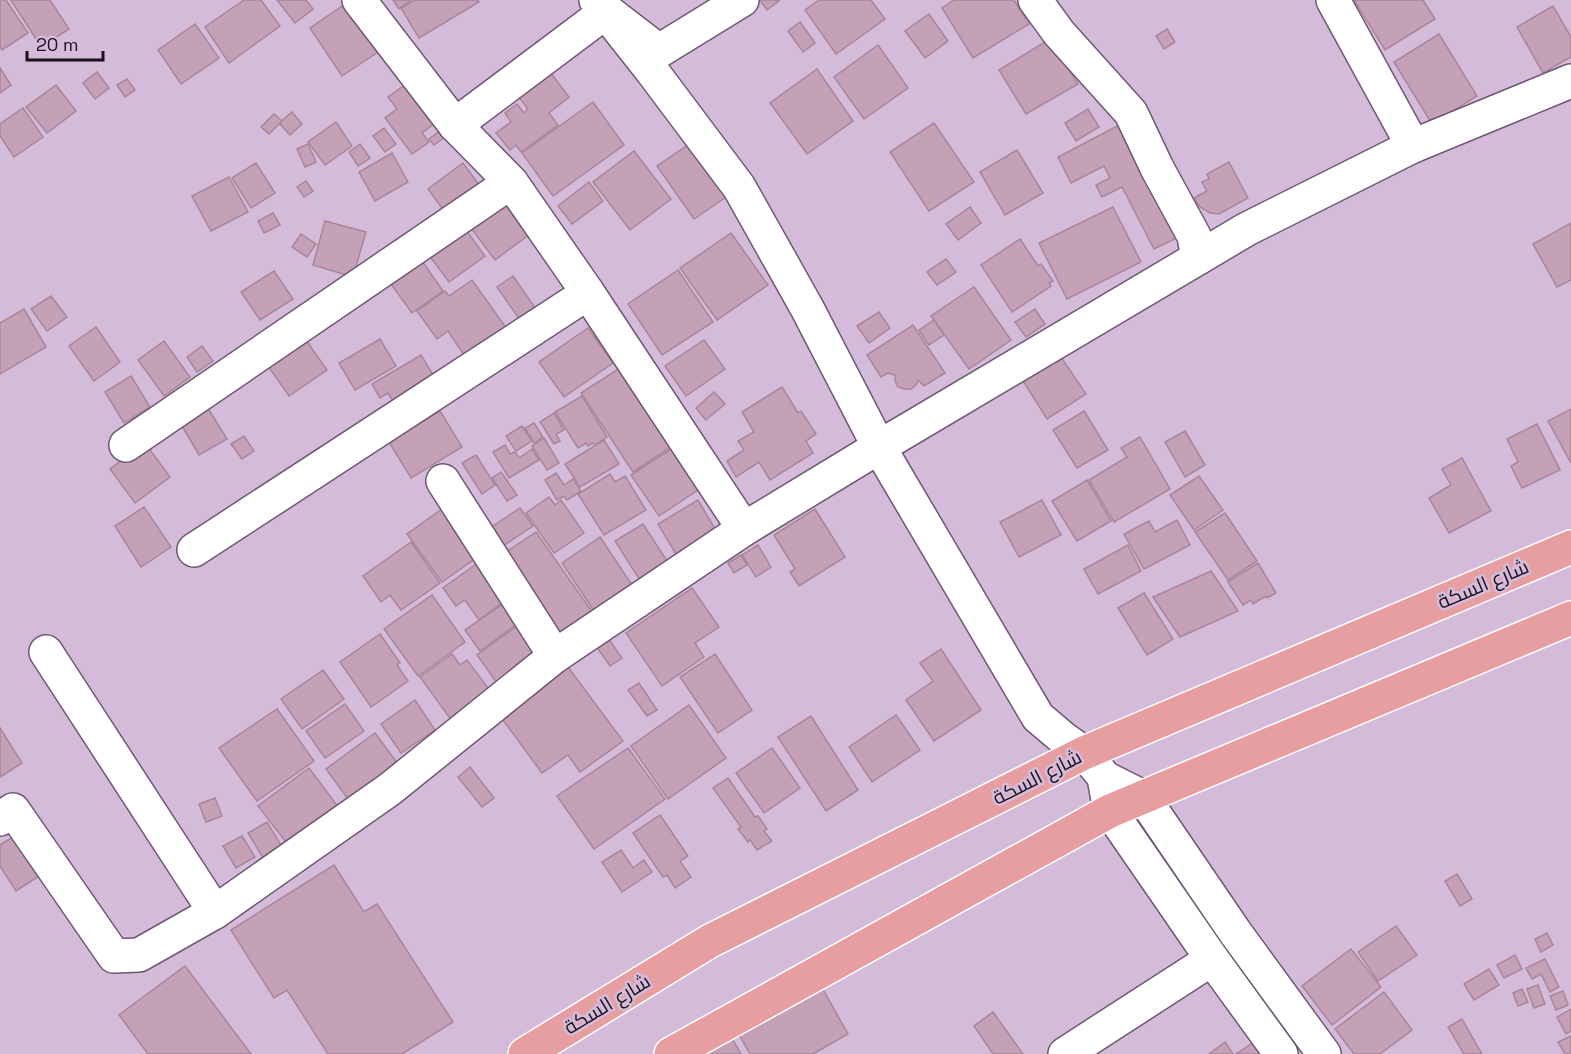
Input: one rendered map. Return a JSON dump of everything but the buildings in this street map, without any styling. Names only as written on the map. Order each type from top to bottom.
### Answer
[{"type":"main road","name":"شارع السكة","points":[[525,1054],[710,942],[1084,753],[1571,547]]},
{"type":"main road","points":[[671,1054],[1110,810],[1571,618]]},
{"type":"street","points":[[359,0],[456,125],[511,182],[588,293],[744,529]]},
{"type":"street","points":[[601,5],[659,51],[742,0]]},
{"type":"street","points":[[1035,0],[1059,33],[1131,113],[1194,236],[1198,258]]},
{"type":"street","points":[[1333,0],[1413,146]]},
{"type":"street","points":[[456,125],[601,5]]},
{"type":"street","points":[[601,5],[739,187],[807,308],[879,447],[1038,717],[1084,753],[1105,778],[1143,797],[1235,932],[1324,1054]]},
{"type":"street","points":[[0,819],[13,810],[114,956],[139,955],[215,912],[390,789],[555,656],[744,529],[1247,228],[1413,146],[1571,81]]},
{"type":"street","points":[[126,445],[511,182]]},
{"type":"street","points":[[194,550],[588,293]]},
{"type":"street","points":[[443,481],[555,656]]},
{"type":"street","points":[[46,651],[215,912]]},
{"type":"street","points":[[1105,778],[1110,810],[1212,959],[1281,1054]]},
{"type":"street","points":[[1065,1054],[1212,959]]}]
